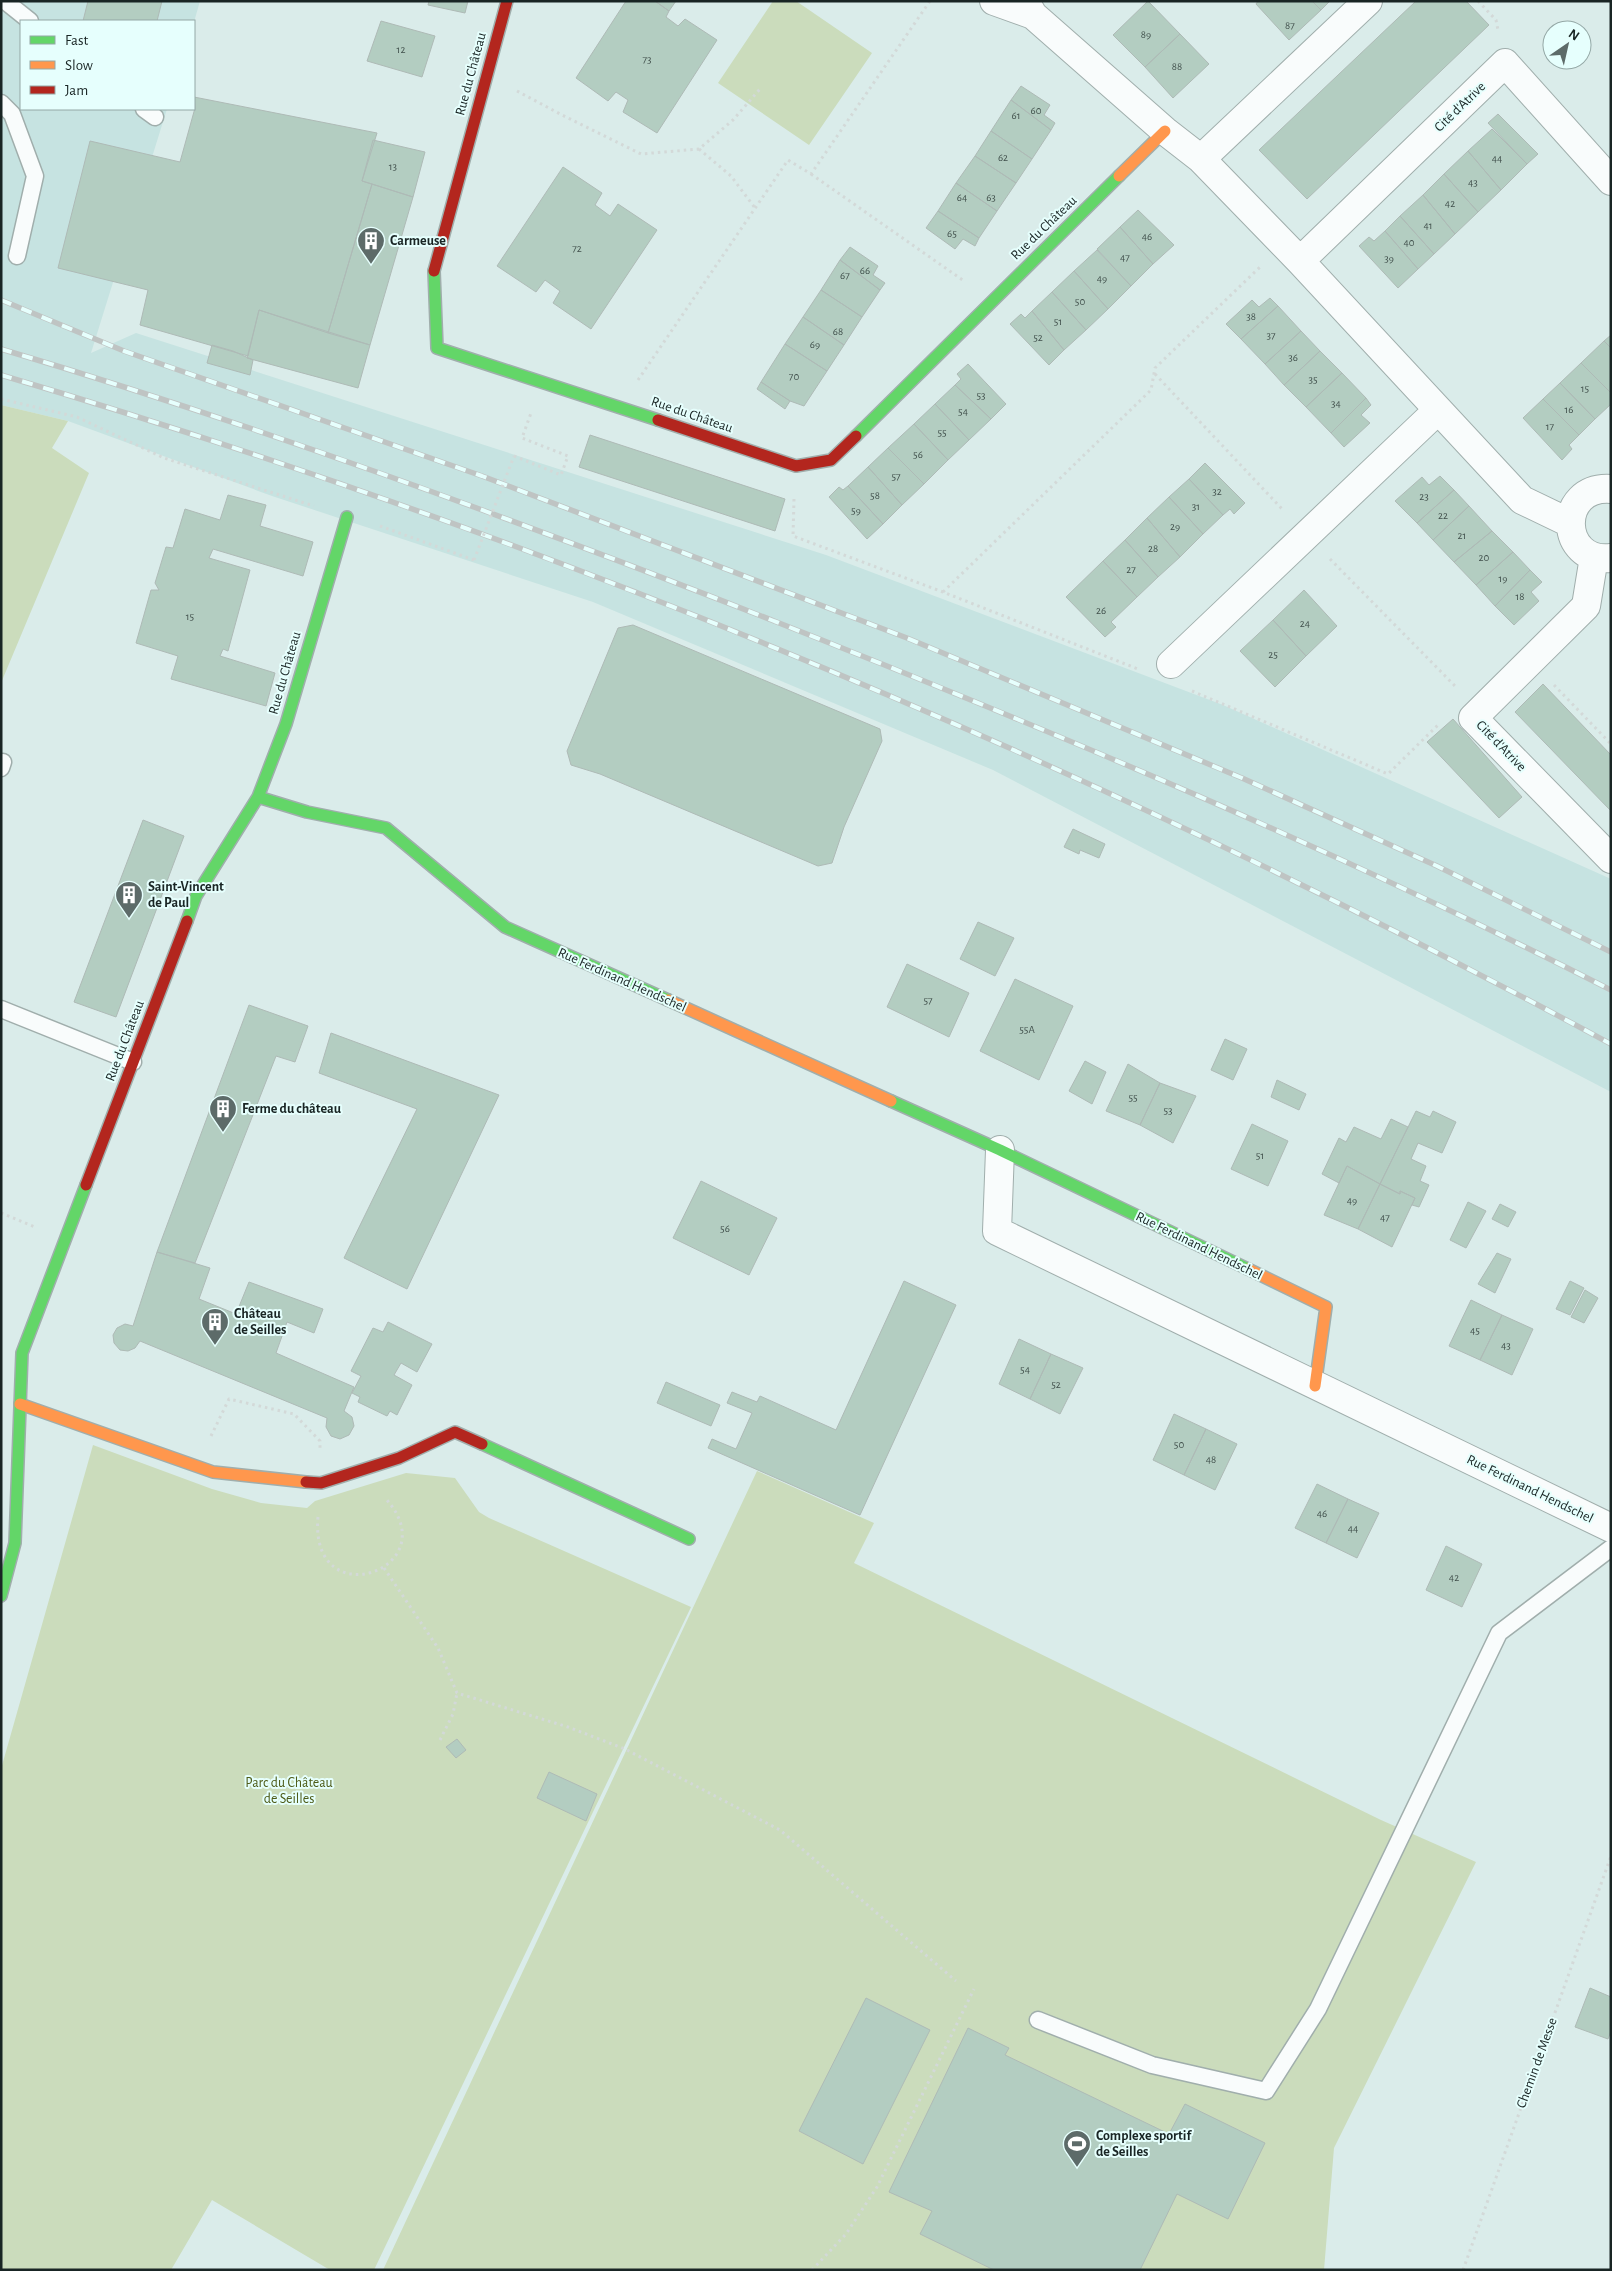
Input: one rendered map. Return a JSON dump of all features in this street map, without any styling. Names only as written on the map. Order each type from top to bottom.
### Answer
[{"type":"street","name":"Rue du Château","points":[[507,1],[433,274],[437,348],[796,466],[831,460],[1165,131]]},
{"type":"street","points":[[994,1],[1029,8],[1165,131],[1201,159],[1292,252],[1522,500],[1570,523],[1572,513],[1584,496],[1593,491],[1611,489]]},
{"type":"street","points":[[1201,159],[1368,1]]},
{"type":"street","name":"Cité d'Atrive","points":[[1292,252],[1506,63],[1611,181]]},
{"type":"street","points":[[1171,664],[1438,410]]},
{"type":"street","name":"Rue du Château","points":[[1,1596],[15,1543],[22,1353],[196,896],[258,797],[286,724],[347,516]]},
{"type":"street","name":"Cité d'Atrive","points":[[1570,523],[1576,544],[1602,558],[1586,606],[1473,718],[1611,859]]},
{"type":"street","name":"Rue Ferdinand Hendschel","points":[[258,797],[306,812],[386,828],[505,927],[1000,1150],[1326,1307],[1315,1386]]},
{"type":"street","name":"Rue Ferdinand Hendschel","points":[[1000,1150],[997,1231],[1611,1528]]},
{"type":"street","points":[[20,1404],[212,1472],[321,1483],[399,1458],[454,1432],[689,1539]]},
{"type":"lane","points":[[5,1],[29,20]]},
{"type":"lane","points":[[1,103],[12,114],[35,176],[17,256]]},
{"type":"lane","points":[[1,1009],[133,1062]]},
{"type":"lane","points":[[1038,2020],[1152,2065],[1266,2091],[1318,2009],[1499,1633],[1611,1548]]},
{"type":"path","points":[[811,174],[930,1]]},
{"type":"path","points":[[486,73],[562,116],[641,154],[699,148],[732,120],[760,89]]},
{"type":"path","points":[[699,148],[732,176],[755,208]]},
{"type":"path","points":[[619,407],[788,160],[811,174],[992,301]]},
{"type":"path","points":[[943,592],[1151,390],[1156,368],[1292,252]]},
{"type":"path","points":[[1,399],[77,417],[164,458],[347,516]]},
{"type":"path","points":[[394,530],[474,560],[514,456],[561,474],[568,456],[522,438]]},
{"type":"path","points":[[796,466],[793,536],[943,592],[1143,671]]},
{"type":"path","points":[[1530,662],[1611,744]]},
{"type":"path","points":[[1188,690],[1388,774],[1445,718]]},
{"type":"path","points":[[197,1466],[229,1398],[294,1414],[320,1442],[321,1483],[318,1539],[322,1553],[331,1565],[344,1572],[357,1575],[371,1574],[384,1568],[395,1558],[402,1543],[402,1527],[397,1512],[363,1471]]},
{"type":"path","points":[[384,1568],[438,1648],[457,1693],[453,1714],[440,1740]]},
{"type":"path","points":[[457,1693],[568,1727],[625,1749],[780,1830],[956,1981]]},
{"type":"path","name":"Chemin de Messe","points":[[1463,2270],[1611,1856]]},
{"type":"path","points":[[812,2270],[846,2234],[877,2187],[974,1989]]},
{"type":"shaded area","points":[[1,1],[200,1],[195,20],[20,20],[20,110],[167,110],[91,353],[136,333],[826,555],[1223,705],[1611,879],[1611,1092],[993,770],[593,602],[272,496],[68,421],[1,405]]},
{"type":"green space","points":[[773,1],[796,1],[872,53],[809,145],[718,83]]},
{"type":"green space","points":[[1,405],[68,421],[52,448],[89,473],[1,683]]},
{"type":"green space","name":"Parc du Château de Seilles","points":[[93,1445],[212,1489],[261,1503],[307,1508],[315,1501],[406,1473],[455,1478],[479,1512],[489,1518],[691,1607],[374,2270],[330,2270],[212,2200],[171,2270],[1,2270],[1,1769]]},
{"type":"green space","points":[[757,1471],[874,1523],[854,1563],[1381,1820],[1476,1862],[1334,2148],[1324,2270],[383,2270]]},
{"type":"building","points":[[88,1],[162,1],[157,20],[83,20]]},
{"type":"building","points":[[429,1],[468,1],[465,13],[428,5]]},
{"type":"building","points":[[626,1],[655,1],[669,11],[666,17],[678,26],[685,19],[717,40],[657,133],[623,112],[628,100],[616,92],[608,101],[576,78]]},
{"type":"building","points":[[655,1],[676,1],[669,11]]},
{"type":"building","points":[[1148,1],[1180,34],[1145,67],[1113,35]]},
{"type":"building","points":[[1258,1],[1312,1],[1321,10],[1289,40],[1256,4]]},
{"type":"building","points":[[1312,1],[1330,1],[1321,10]]},
{"type":"building","points":[[1416,1],[1466,1],[1489,25],[1307,199],[1259,150]]},
{"type":"building","points":[[381,21],[435,36],[422,77],[367,61]]},
{"type":"building","points":[[1180,34],[1209,64],[1173,98],[1145,67]]},
{"type":"building","points":[[1021,86],[1050,105],[1044,115],[1055,123],[1051,130],[1011,100]]},
{"type":"building","points":[[195,97],[377,133],[362,181],[372,184],[328,333],[259,310],[248,356],[140,325],[148,290],[58,268],[90,141],[180,162],[195,110]]},
{"type":"building","points":[[1011,100],[1051,130],[1032,159],[991,131]]},
{"type":"building","points":[[1498,114],[1538,154],[1527,164],[1488,123]]},
{"type":"building","points":[[1492,129],[1527,164],[1501,190],[1468,151]]},
{"type":"building","points":[[991,131],[1032,159],[1016,183],[975,156]]},
{"type":"building","points":[[373,140],[425,152],[413,197],[362,181]]},
{"type":"building","points":[[1468,151],[1501,190],[1478,212],[1444,174]]},
{"type":"building","points":[[975,156],[1016,183],[997,211],[956,183]]},
{"type":"building","points":[[563,167],[602,193],[595,205],[610,216],[618,204],[657,230],[591,329],[553,303],[560,291],[545,280],[536,292],[497,266]]},
{"type":"building","points":[[1444,174],[1478,212],[1455,234],[1423,195]]},
{"type":"building","points":[[956,183],[997,211],[979,238],[938,211]]},
{"type":"building","name":"Carmeuse","points":[[372,184],[413,197],[370,345],[328,333]]},
{"type":"building","points":[[1423,195],[1455,234],[1434,254],[1400,216]]},
{"type":"building","points":[[1138,210],[1174,245],[1153,264],[1120,227]]},
{"type":"building","points":[[938,211],[979,238],[975,246],[963,239],[955,249],[926,228]]},
{"type":"building","points":[[1400,216],[1434,254],[1418,269],[1385,231]]},
{"type":"building","points":[[1120,227],[1153,264],[1131,286],[1097,249]]},
{"type":"building","points":[[1385,231],[1418,269],[1398,288],[1359,246],[1369,237],[1374,241]]},
{"type":"building","points":[[850,247],[878,266],[873,275],[885,283],[880,290],[840,260]]},
{"type":"building","points":[[1097,250],[1131,286],[1108,309],[1074,271]]},
{"type":"building","points":[[840,260],[880,290],[862,317],[821,290]]},
{"type":"building","points":[[1074,271],[1108,309],[1086,330],[1052,292]]},
{"type":"building","points":[[821,290],[862,317],[844,345],[803,317]]},
{"type":"building","points":[[1052,292],[1086,330],[1064,350],[1032,311]]},
{"type":"building","points":[[1270,298],[1278,306],[1241,339],[1226,324],[1252,300],[1259,307]]},
{"type":"building","points":[[1278,306],[1301,331],[1265,364],[1241,339]]},
{"type":"building","points":[[259,310],[370,345],[358,388],[247,358]]},
{"type":"building","points":[[1032,311],[1064,350],[1049,365],[1010,324],[1021,314],[1025,318]]},
{"type":"building","points":[[803,317],[844,345],[827,371],[785,344]]},
{"type":"building","points":[[1301,331],[1320,351],[1284,385],[1265,364]]},
{"type":"building","points":[[1611,335],[1611,348],[1604,341]]},
{"type":"building","points":[[1604,341],[1611,348],[1611,393],[1581,363]]},
{"type":"building","points":[[785,344],[827,371],[804,406],[790,401],[761,382]]},
{"type":"building","points":[[212,345],[233,351],[253,360],[250,375],[207,363]]},
{"type":"building","points":[[1320,351],[1342,373],[1306,407],[1284,385]]},
{"type":"building","points":[[1581,363],[1611,393],[1611,404],[1595,419],[1560,383]]},
{"type":"building","points":[[968,364],[1006,404],[991,419],[955,385],[961,379],[957,374]]},
{"type":"building","points":[[1342,373],[1366,398],[1331,433],[1306,407]]},
{"type":"building","points":[[761,382],[790,401],[785,409],[757,389]]},
{"type":"building","points":[[1560,383],[1595,419],[1579,435],[1543,399]]},
{"type":"building","points":[[955,385],[991,419],[969,440],[935,404]]},
{"type":"building","points":[[1366,398],[1371,405],[1361,415],[1370,423],[1344,447],[1331,433]]},
{"type":"building","points":[[1543,399],[1579,435],[1569,445],[1572,449],[1562,460],[1523,418]]},
{"type":"building","points":[[935,404],[969,440],[948,460],[914,424]]},
{"type":"building","points":[[914,424],[948,460],[924,484],[888,448]]},
{"type":"building","points":[[590,435],[785,499],[775,531],[579,467]]},
{"type":"building","points":[[888,448],[924,484],[902,505],[868,467]]},
{"type":"building","points":[[1205,463],[1245,503],[1234,514],[1230,509],[1223,515],[1189,479]]},
{"type":"building","points":[[868,467],[902,505],[883,524],[848,486]]},
{"type":"building","points":[[1440,476],[1454,490],[1417,523],[1395,501],[1422,477],[1429,485]]},
{"type":"building","points":[[1189,479],[1223,515],[1203,534],[1169,497]]},
{"type":"building","points":[[848,486],[883,524],[867,539],[829,497],[839,487],[843,490]]},
{"type":"building","points":[[1454,490],[1469,506],[1433,540],[1417,523]]},
{"type":"building","points":[[228,495],[266,505],[260,526],[313,542],[303,576],[213,549],[209,558],[250,570],[228,651],[223,649],[220,656],[275,673],[266,706],[171,679],[178,656],[136,643],[151,590],[159,590],[155,583],[166,547],[173,548],[185,509],[220,520]]},
{"type":"building","points":[[1169,497],[1203,534],[1180,557],[1147,518]]},
{"type":"building","points":[[1469,506],[1492,531],[1454,562],[1433,540]]},
{"type":"building","points":[[1147,518],[1180,557],[1158,577],[1125,540]]},
{"type":"building","points":[[1492,531],[1513,552],[1476,585],[1454,562]]},
{"type":"building","points":[[1125,540],[1158,577],[1137,597],[1103,561]]},
{"type":"building","points":[[1513,552],[1530,570],[1495,606],[1476,585]]},
{"type":"building","points":[[1103,561],[1137,597],[1111,622],[1116,627],[1105,637],[1066,597]]},
{"type":"building","points":[[1530,570],[1542,582],[1531,592],[1539,601],[1514,625],[1495,606]]},
{"type":"building","points":[[1304,590],[1337,626],[1306,656],[1273,620]]},
{"type":"building","points":[[1273,620],[1306,656],[1275,687],[1240,651]]},
{"type":"building","points":[[633,625],[880,729],[882,741],[844,827],[832,863],[818,866],[600,774],[571,765],[567,751],[618,628]]},
{"type":"building","points":[[1543,684],[1611,755],[1611,811],[1515,712]]},
{"type":"building","points":[[1453,719],[1522,797],[1499,818],[1427,742]]},
{"type":"building","name":"Saint-Vincent de Paul","points":[[143,820],[184,836],[116,1017],[74,1002]]},
{"type":"building","points":[[1073,829],[1105,844],[1099,858],[1080,850],[1079,854],[1064,847]]},
{"type":"building","points":[[978,922],[1014,938],[995,976],[960,959]]},
{"type":"building","points":[[907,964],[969,993],[949,1037],[887,1007]]},
{"type":"building","points":[[1015,979],[1073,1006],[1039,1080],[980,1051]]},
{"type":"building","name":"Ferme du château","points":[[249,1005],[308,1026],[295,1062],[276,1056],[195,1263],[157,1252]]},
{"type":"building","points":[[331,1033],[499,1095],[407,1289],[344,1258],[417,1109],[319,1073]]},
{"type":"building","points":[[1225,1039],[1247,1049],[1233,1080],[1211,1070]]},
{"type":"building","points":[[1085,1061],[1106,1072],[1092,1104],[1069,1091]]},
{"type":"building","points":[[1128,1064],[1160,1083],[1140,1125],[1106,1111]]},
{"type":"building","points":[[1277,1080],[1306,1094],[1299,1110],[1271,1097]]},
{"type":"building","points":[[1160,1083],[1196,1096],[1173,1143],[1140,1125]]},
{"type":"building","points":[[1416,1111],[1430,1117],[1433,1111],[1456,1122],[1442,1153],[1418,1143],[1411,1159],[1426,1166],[1420,1181],[1429,1185],[1419,1207],[1412,1205],[1415,1198],[1400,1191],[1400,1194],[1380,1184]]},
{"type":"building","points":[[1391,1119],[1408,1127],[1380,1184],[1347,1166],[1339,1183],[1322,1174],[1339,1138],[1346,1142],[1354,1127],[1381,1139]]},
{"type":"building","points":[[1252,1124],[1288,1141],[1268,1186],[1231,1169]]},
{"type":"building","points":[[1347,1166],[1380,1184],[1358,1229],[1324,1215]]},
{"type":"building","points":[[701,1181],[777,1218],[749,1275],[673,1238]]},
{"type":"building","points":[[1380,1184],[1400,1194],[1400,1191],[1415,1198],[1392,1247],[1358,1229]]},
{"type":"building","points":[[1468,1202],[1486,1211],[1466,1248],[1450,1240]]},
{"type":"building","points":[[1500,1204],[1516,1212],[1508,1227],[1492,1219]]},
{"type":"building","name":"Château de Seilles","points":[[157,1252],[210,1268],[199,1299],[236,1314],[249,1282],[323,1309],[314,1333],[287,1322],[276,1353],[354,1387],[344,1411],[352,1417],[354,1426],[349,1435],[340,1439],[331,1436],[326,1427],[327,1418],[140,1341],[135,1348],[128,1351],[120,1350],[114,1343],[113,1335],[117,1328],[125,1324],[133,1326]]},
{"type":"building","points":[[1497,1253],[1511,1259],[1495,1293],[1478,1284]]},
{"type":"building","points":[[904,1281],[956,1305],[860,1515],[708,1448],[712,1439],[736,1449],[752,1413],[727,1403],[732,1392],[757,1402],[760,1396],[836,1430]]},
{"type":"building","points":[[1570,1281],[1584,1288],[1570,1315],[1556,1309]]},
{"type":"building","points":[[1585,1290],[1598,1298],[1584,1323],[1571,1317]]},
{"type":"building","points":[[1471,1300],[1502,1315],[1480,1360],[1449,1346]]},
{"type":"building","points":[[1502,1315],[1533,1329],[1512,1375],[1480,1360]]},
{"type":"building","points":[[388,1322],[432,1344],[417,1372],[401,1363],[394,1375],[412,1385],[397,1415],[390,1411],[387,1416],[358,1402],[360,1397],[352,1393],[361,1376],[351,1371],[373,1328],[383,1332]]},
{"type":"building","points":[[1019,1339],[1051,1354],[1030,1399],[999,1384]]},
{"type":"building","points":[[1051,1354],[1083,1368],[1060,1414],[1030,1399]]},
{"type":"building","points":[[666,1382],[720,1405],[711,1426],[657,1403]]},
{"type":"building","points":[[1174,1414],[1206,1429],[1184,1475],[1153,1460]]},
{"type":"building","points":[[1206,1429],[1237,1444],[1215,1490],[1184,1475]]},
{"type":"building","points":[[1317,1484],[1348,1499],[1326,1543],[1295,1528]]},
{"type":"building","points":[[1348,1499],[1379,1513],[1357,1558],[1326,1543]]},
{"type":"building","points":[[1446,1546],[1482,1564],[1462,1607],[1426,1590]]},
{"type":"building","points":[[457,1739],[466,1750],[456,1758],[446,1747]]},
{"type":"building","points":[[549,1772],[597,1794],[586,1821],[537,1798]]},
{"type":"building","points":[[1590,1988],[1611,1997],[1611,2031],[1608,2039],[1575,2027]]},
{"type":"building","points":[[866,1998],[930,2030],[863,2164],[799,2131]]},
{"type":"building","name":"Complexe sportif de Seilles","points":[[968,2028],[1009,2048],[1005,2055],[1169,2134],[1185,2104],[1265,2143],[1228,2219],[1177,2194],[1140,2270],[994,2270],[920,2234],[932,2211],[889,2192]]},
{"type":"railway","points":[[1,300],[124,351],[482,476],[907,638],[1242,778],[1437,866],[1611,952]]},
{"type":"railway","points":[[1,349],[196,410],[390,477],[582,547],[880,663],[1197,795],[1405,889],[1611,990]]},
{"type":"railway","points":[[1,375],[209,440],[416,510],[621,586],[823,668],[1024,755],[1222,846],[1418,943],[1611,1044]]},
{"type":"traffic: fast","points":[[856,436],[1119,176]]},
{"type":"traffic: fast","points":[[434,271],[437,348],[658,420]]},
{"type":"traffic: fast","points":[[187,921],[196,896],[258,797],[286,724],[347,517]]},
{"type":"traffic: fast","points":[[258,797],[307,812],[386,828],[505,927],[668,1000]]},
{"type":"traffic: fast","points":[[891,1101],[1000,1150],[1248,1269]]},
{"type":"traffic: fast","points":[[1,1596],[15,1543],[22,1353],[86,1185]]},
{"type":"traffic: fast","points":[[482,1444],[689,1539]]},
{"type":"traffic: slow","points":[[1119,176],[1165,131]]},
{"type":"traffic: slow","points":[[668,1000],[891,1101]]},
{"type":"traffic: slow","points":[[1248,1269],[1326,1307],[1315,1386]]},
{"type":"traffic: slow","points":[[20,1404],[213,1472],[306,1482]]},
{"type":"traffic: jam","points":[[434,271],[507,1]]},
{"type":"traffic: jam","points":[[658,420],[796,466],[831,460],[856,436]]},
{"type":"traffic: jam","points":[[86,1185],[187,921]]},
{"type":"traffic: jam","points":[[306,1482],[321,1483],[399,1458],[455,1432],[482,1444]]},
{"type":"place","name":"Carmeuse","points":[[371,265]]},
{"type":"place","name":"Saint-Vincent de Paul","points":[[129,919]]},
{"type":"place","name":"Ferme du château","points":[[223,1133]]},
{"type":"place","name":"Château de Seilles","points":[[215,1346]]},
{"type":"place","name":"Complexe sportif de Seilles","points":[[1077,2168]]}]
